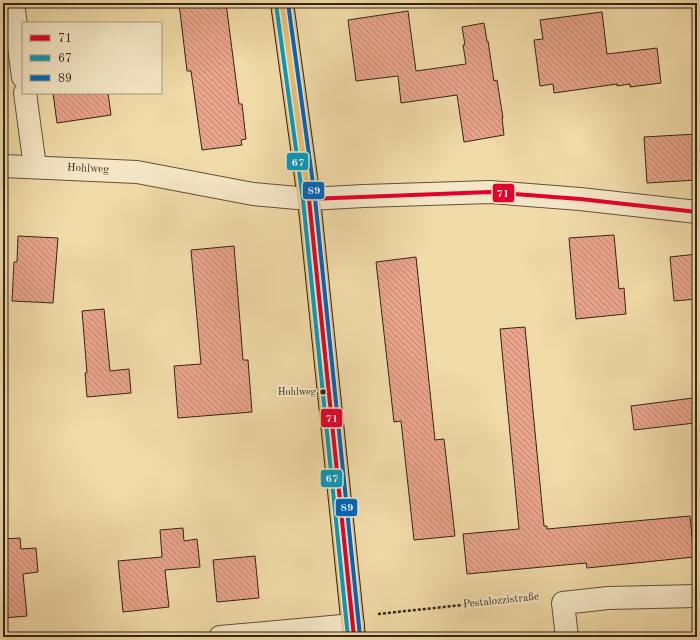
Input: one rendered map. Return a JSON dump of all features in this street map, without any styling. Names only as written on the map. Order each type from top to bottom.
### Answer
[{"type":"main road","points":[[282,3],[309,199],[353,626]]},
{"type":"street","points":[[13,3],[22,70]]},
{"type":"street","points":[[25,94],[35,167]]},
{"type":"street","name":"Hohlweg","points":[[3,166],[136,172],[253,194],[309,199],[490,192],[580,199],[697,212]]},
{"type":"street","points":[[567,637],[563,603],[608,598],[697,596]]},
{"type":"street","points":[[220,637],[353,626]]},
{"type":"path","name":"Pestalozzistraße","points":[[353,626],[542,596],[563,603]]},
{"type":"building","points":[[179,3],[226,3],[239,104],[242,104],[246,139],[241,140],[242,145],[202,150],[191,71],[187,71]]},
{"type":"building","points":[[408,11],[416,71],[466,64],[462,27],[484,23],[494,81],[497,80],[504,135],[464,142],[457,95],[401,103],[398,76],[356,81],[348,20]]},
{"type":"building","points":[[602,12],[607,54],[657,48],[661,83],[630,87],[630,84],[617,86],[617,84],[554,93],[553,84],[540,86],[534,40],[543,39],[540,20]]},
{"type":"building","points":[[53,94],[108,94],[111,115],[57,123]]},
{"type":"building","points":[[697,134],[697,180],[647,183],[644,137]]},
{"type":"building","points":[[614,235],[619,289],[624,288],[626,314],[576,319],[569,238]]},
{"type":"building","points":[[18,236],[58,238],[53,303],[12,301],[14,262],[17,262]]},
{"type":"building","points":[[234,246],[243,360],[248,360],[252,412],[178,418],[174,366],[201,364],[191,250]]},
{"type":"building","points":[[697,254],[697,299],[674,301],[670,257]]},
{"type":"building","points":[[416,257],[435,440],[444,439],[455,536],[414,540],[401,421],[394,422],[376,262]]},
{"type":"building","points":[[104,309],[110,371],[129,369],[131,393],[87,397],[85,373],[87,373],[82,311]]},
{"type":"building","points":[[525,327],[544,526],[547,526],[547,529],[690,516],[694,557],[587,568],[586,563],[467,574],[463,534],[519,529],[500,329]]},
{"type":"building","points":[[693,398],[695,423],[634,430],[631,406]]},
{"type":"building","points":[[183,528],[184,541],[197,539],[200,567],[165,570],[169,607],[123,612],[118,561],[162,557],[160,530]]},
{"type":"building","points":[[20,538],[21,549],[36,548],[38,572],[23,574],[27,616],[3,618],[3,539]]},
{"type":"building","points":[[255,556],[259,598],[217,602],[213,560]]},
{"type":"transit line","name":"89","points":[[288,3],[315,198],[360,636]]},
{"type":"transit line","name":"67","points":[[276,4],[303,200],[348,637]]},
{"type":"transit line","name":"71","points":[[309,199],[490,192],[580,199],[697,212]]},
{"type":"transit line","name":"71","points":[[309,199],[354,637]]},
{"type":"place","name":"Hohlweg","points":[[323,392]]}]
